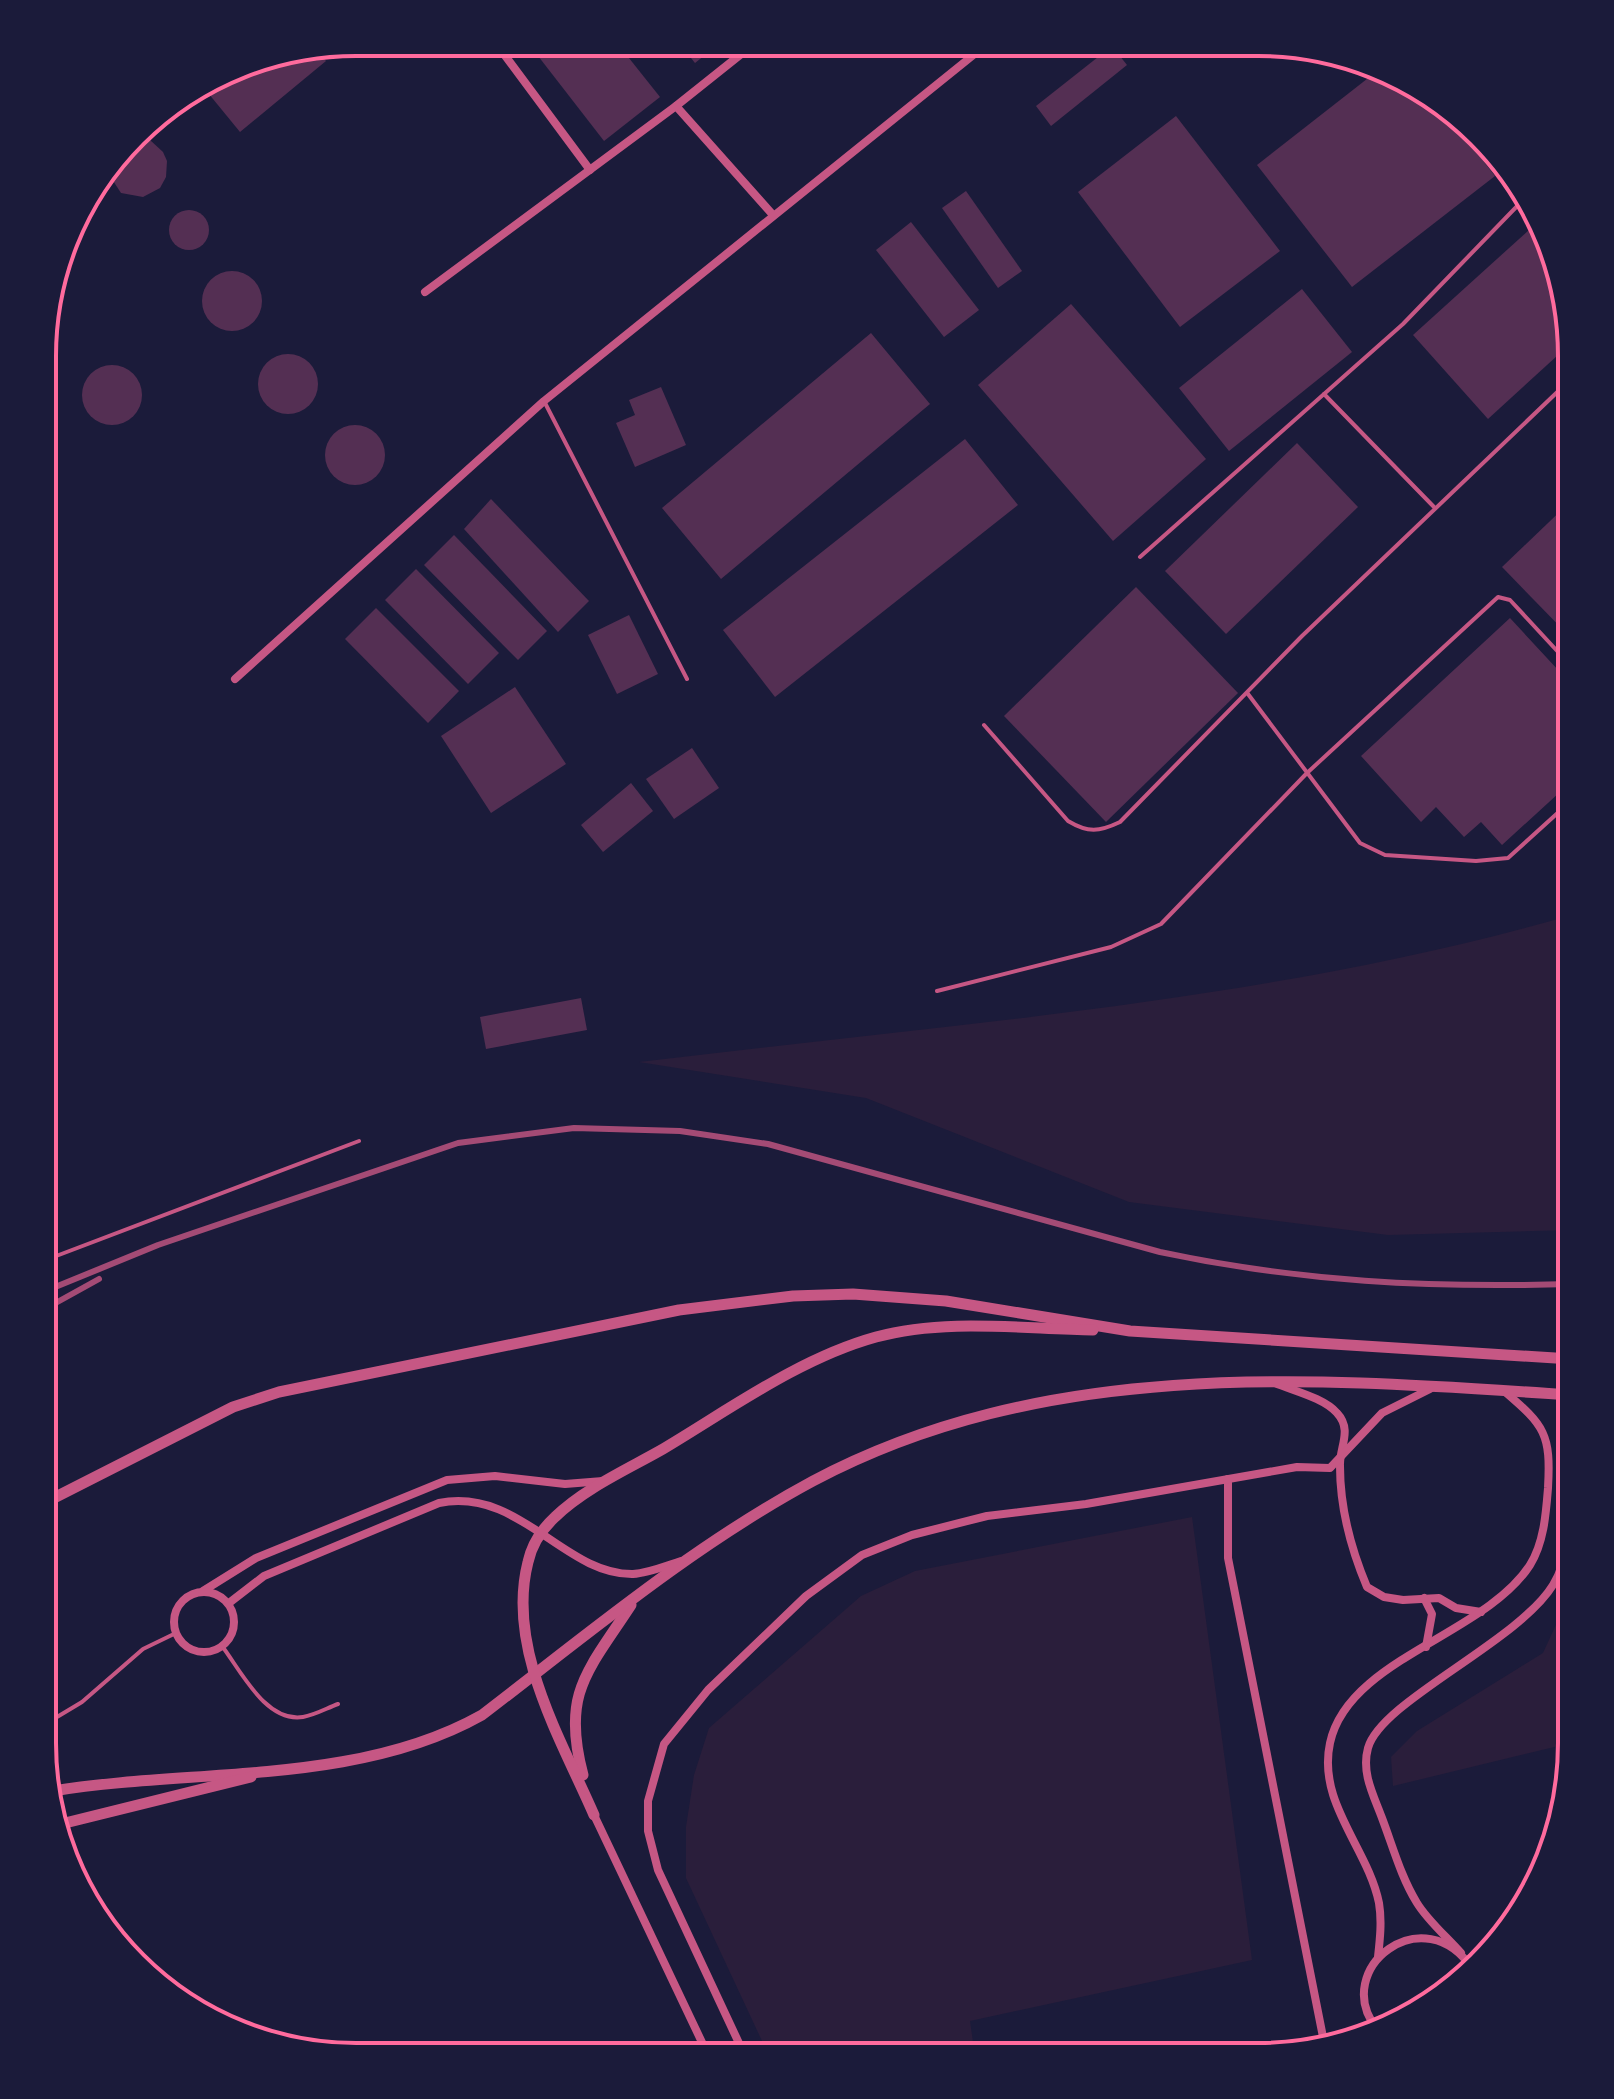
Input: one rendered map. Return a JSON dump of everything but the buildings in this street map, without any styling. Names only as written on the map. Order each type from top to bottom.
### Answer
[{"type":"street","points":[[505,56],[590,170]]},
{"type":"street","points":[[425,292],[739,56]]},
{"type":"street","points":[[235,679],[544,401],[972,56]]},
{"type":"street","points":[[676,106],[773,215]]},
{"type":"street","points":[[56,1497],[233,1407],[279,1392],[679,1310],[793,1296],[892,1295],[1011,1310],[1130,1331]]},
{"type":"street","points":[[702,2043],[594,1815],[536,1674],[526,1639],[522,1596],[527,1564],[541,1532],[557,1515],[608,1481],[822,1358],[877,1337],[938,1327],[1130,1331],[1558,1358]]},
{"type":"street","points":[[1275,1383],[1337,1412],[1345,1432],[1346,1446],[1339,1462],[1346,1521],[1367,1587],[1384,1597],[1403,1600],[1439,1598],[1456,1608],[1481,1612]]},
{"type":"street","points":[[60,1790],[283,1768],[385,1754],[451,1733],[482,1715],[736,1526],[814,1481],[924,1432],[975,1417],[1043,1400],[1139,1385],[1275,1383],[1437,1386],[1558,1394]]},
{"type":"street","points":[[739,2043],[658,1870],[651,1842],[648,1801],[653,1774],[664,1744],[679,1722],[806,1596],[862,1555],[912,1535],[987,1516],[1297,1467],[1330,1468],[1339,1462],[1382,1413],[1437,1386]]},
{"type":"street","points":[[1372,2020],[1366,2008],[1365,1990],[1369,1973],[1378,1957],[1381,1930],[1378,1900],[1331,1791],[1327,1770],[1330,1742],[1341,1716],[1364,1689],[1494,1603],[1530,1564],[1546,1518],[1548,1441],[1538,1419],[1504,1390]]},
{"type":"street","points":[[203,1591],[213,1592],[229,1603],[233,1612],[233,1631],[222,1646],[205,1652],[188,1647],[176,1633],[175,1613],[187,1597],[203,1591],[256,1558],[447,1480],[495,1476],[565,1484],[608,1481]]},
{"type":"street","points":[[1228,1479],[1228,1558],[1323,2036]]},
{"type":"street","points":[[229,1603],[264,1576],[439,1503],[475,1502],[513,1516],[611,1571],[633,1574],[690,1559]]},
{"type":"street","points":[[1465,1959],[1419,1906],[1405,1881],[1365,1771],[1368,1746],[1382,1724],[1407,1703],[1537,1609],[1558,1575]]},
{"type":"street","points":[[1424,1598],[1432,1614],[1426,1647]]},
{"type":"street","points":[[594,1815],[573,1727],[576,1704],[586,1675],[635,1599]]},
{"type":"street","points":[[67,1823],[283,1768]]},
{"type":"street","points":[[1378,1957],[1408,1939],[1426,1937],[1445,1942],[1461,1953]]},
{"type":"lane","points":[[1140,557],[1403,324],[1518,206]]},
{"type":"lane","points":[[984,725],[1068,821],[1082,829],[1099,832],[1120,822],[1302,636],[1558,391]]},
{"type":"lane","points":[[1324,394],[1434,508]]},
{"type":"lane","points":[[544,401],[687,679]]},
{"type":"lane","points":[[937,991],[1111,947],[1161,924],[1307,773],[1498,597],[1510,600],[1558,652]]},
{"type":"lane","points":[[1248,694],[1360,843],[1385,855],[1476,861],[1508,858],[1558,813]]},
{"type":"lane","points":[[56,1256],[359,1141]]},
{"type":"lane","points":[[56,1718],[82,1702],[143,1649],[176,1633]]},
{"type":"lane","points":[[222,1646],[270,1708],[286,1717],[303,1717],[338,1704]]},
{"type":"shaded area","points":[[1558,919],[1558,1230],[1388,1235],[1129,1202],[866,1098],[639,1062],[1109,1007],[1227,990],[1458,945]]},
{"type":"shaded area","points":[[1192,1517],[1252,1960],[970,2021],[973,2043],[763,2043],[686,1878],[686,1827],[694,1775],[709,1728],[861,1596],[915,1571]]},
{"type":"shaded area","points":[[1558,1620],[1558,1746],[1393,1786],[1391,1757],[1417,1731],[1543,1653]]},
{"type":"railway","points":[[56,1287],[158,1245],[458,1143],[574,1128],[680,1131],[768,1144],[1160,1252],[1212,1262],[1365,1281],[1558,1284]]},
{"type":"railway","points":[[56,1303],[99,1279]]}]
